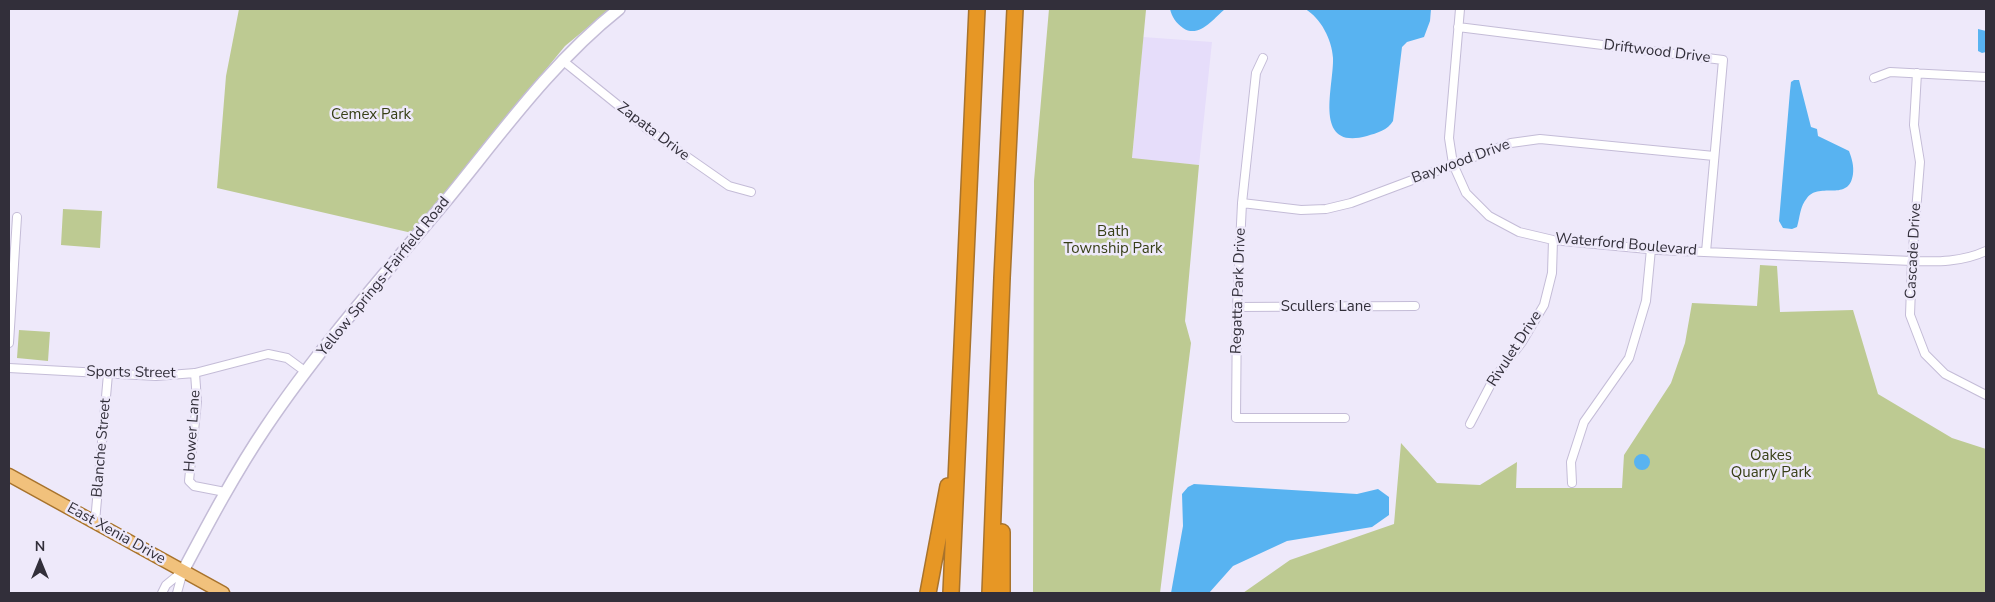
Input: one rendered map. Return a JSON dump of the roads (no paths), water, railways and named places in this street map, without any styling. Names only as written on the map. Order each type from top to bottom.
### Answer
[{"type":"highway","points":[[951,593],[977,9]]},
{"type":"highway","points":[[990,593],[1015,9]]},
{"type":"highway","points":[[1002,278],[1002,593]]},
{"type":"highway","points":[[928,593],[950,472],[959,385]]},
{"type":"main road","name":"Yellow Springs-Fairfield Road","points":[[183,571],[225,492],[267,426],[306,372],[474,164],[562,60],[619,9]]},
{"type":"main road","name":"East Xenia Drive","points":[[9,475],[223,593]]},
{"type":"street","name":"Waterford Boulevard","points":[[1460,9],[1449,138],[1453,164],[1466,193],[1490,216],[1519,232],[1553,240],[1651,249],[1912,261],[1947,262],[1972,257],[1986,251]]},
{"type":"street","name":"Driftwood Drive","points":[[1458,27],[1723,60],[1706,252]]},
{"type":"street","name":"Regatta Park Drive","points":[[1263,58],[1256,73],[1242,203],[1237,307],[1236,418],[1346,418]]},
{"type":"street","name":"Zapata Drive","points":[[562,60],[650,131],[728,186],[751,192]]},
{"type":"street","points":[[1874,78],[1890,72],[1986,77]]},
{"type":"street","name":"Cascade Drive","points":[[1918,72],[1914,125],[1920,162],[1912,261],[1910,315],[1926,354],[1945,374],[1986,395]]},
{"type":"street","name":"Baywood Drive","points":[[1242,203],[1301,210],[1326,209],[1351,203],[1511,143],[1540,139],[1714,156]]},
{"type":"street","points":[[9,343],[17,217]]},
{"type":"street","name":"Rivulet Drive","points":[[1470,424],[1493,380],[1522,342],[1544,306],[1552,273],[1553,240]]},
{"type":"street","points":[[1572,483],[1571,462],[1584,422],[1629,358],[1646,301],[1651,249]]},
{"type":"street","name":"Scullers Lane","points":[[1237,307],[1415,306]]},
{"type":"street","name":"Sports Street","points":[[9,368],[156,376],[195,373],[268,354],[287,358],[306,372]]},
{"type":"street","name":"Hower Lane","points":[[195,373],[197,401],[189,481],[194,486],[225,492]]},
{"type":"street","name":"Blanche Street","points":[[95,522],[108,374]]},
{"type":"street","points":[[162,593],[166,586],[183,571]]},
{"type":"street","points":[[177,593],[183,571]]},
{"type":"water","points":[[1170,9],[1225,9],[1206,26],[1195,31],[1189,31],[1175,20]]},
{"type":"water","points":[[1305,9],[1431,9],[1430,21],[1424,37],[1407,42],[1402,47],[1393,121],[1385,129],[1367,136],[1350,138],[1339,134],[1332,126],[1330,99],[1332,51],[1325,30],[1316,18]]},
{"type":"water","points":[[1978,29],[1986,31],[1986,52],[1978,51]]},
{"type":"water","points":[[1799,80],[1811,127],[1817,129],[1818,136],[1849,151],[1853,174],[1846,188],[1819,191],[1807,198],[1797,227],[1792,229],[1783,228],[1779,221],[1790,91],[1791,82]]},
{"type":"water","points":[[1642,454],[1650,462],[1642,470],[1634,462]]},
{"type":"water","points":[[1194,484],[1357,494],[1378,489],[1389,497],[1389,515],[1372,527],[1287,541],[1233,566],[1209,593],[1171,593],[1183,526],[1182,494],[1188,487]]},
{"type":"park label","name":"Cemex Park","points":[[371,115]]},
{"type":"park label","name":"Bath Township Park","points":[[1113,240]]},
{"type":"park label","name":"Oakes Quarry Park","points":[[1771,464]]}]
